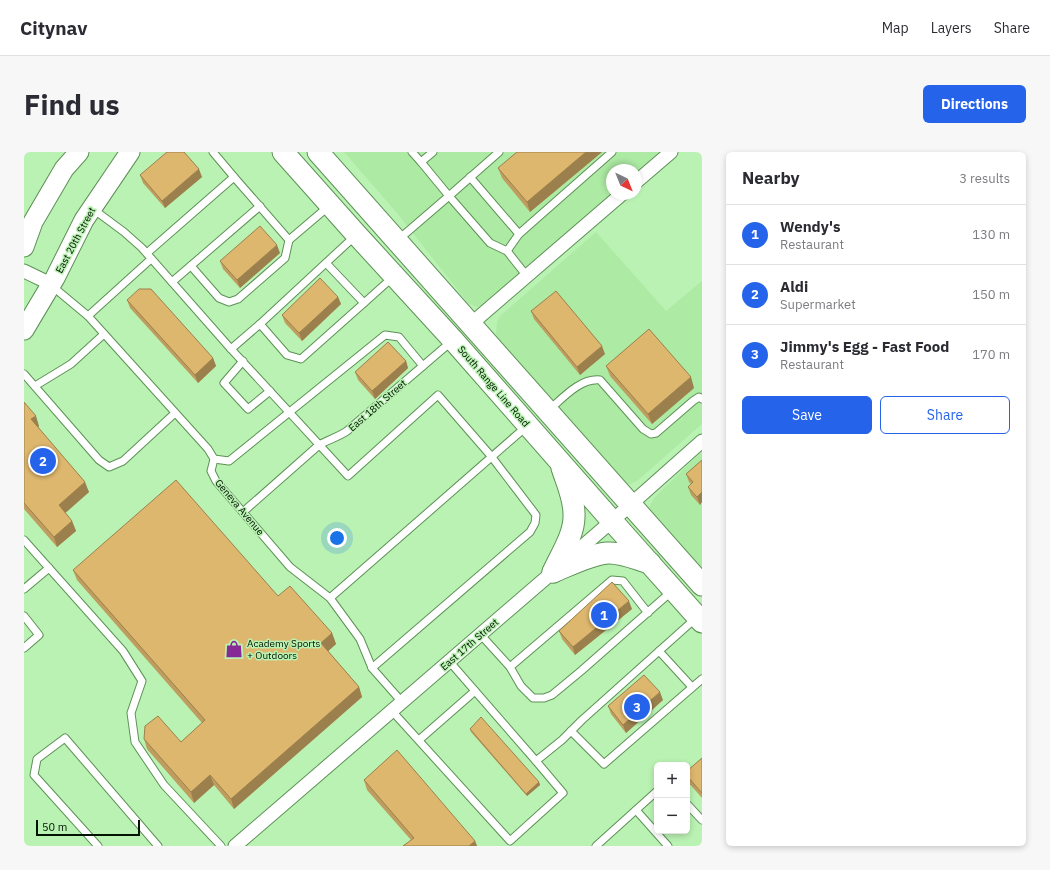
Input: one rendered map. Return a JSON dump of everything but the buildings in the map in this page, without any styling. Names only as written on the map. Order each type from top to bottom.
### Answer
[{"type":"main road","points":[[24,247],[33,222],[64,169],[79,152]]},
{"type":"main road","name":"East 20th Street","points":[[24,330],[51,284],[84,220],[130,152]]},
{"type":"main road","name":"South Range Line Road","points":[[283,152],[394,276],[454,340],[700,619]]},
{"type":"main road","points":[[318,152],[702,585]]},
{"type":"main road","points":[[553,572],[571,534],[574,514],[570,491],[558,459]]},
{"type":"main road","points":[[553,572],[587,558],[606,553],[621,554],[650,563]]},
{"type":"street","points":[[642,177],[671,152]]},
{"type":"street","points":[[471,324],[526,275],[615,200]]},
{"type":"street","points":[[24,271],[51,284]]},
{"type":"street","name":"East 17th Street","points":[[235,846],[612,521],[702,441]]},
{"type":"lane","points":[[213,152],[289,240]]},
{"type":"lane","points":[[412,152],[490,243],[507,251],[526,275]]},
{"type":"lane","points":[[421,162],[433,152]]},
{"type":"lane","points":[[397,241],[499,152]]},
{"type":"lane","points":[[507,251],[519,234],[612,152]]},
{"type":"lane","points":[[88,316],[149,256],[234,177]]},
{"type":"lane","points":[[470,177],[519,234]]},
{"type":"lane","points":[[192,266],[219,298],[229,302],[238,299],[285,258],[289,240],[330,204]]},
{"type":"lane","points":[[172,282],[260,206]]},
{"type":"lane","points":[[92,208],[124,232],[149,256],[231,349],[348,476],[438,396],[491,456],[536,515],[535,523],[530,532],[372,668]]},
{"type":"lane","points":[[231,349],[260,324],[356,234]]},
{"type":"lane","points":[[326,263],[364,303]]},
{"type":"lane","points":[[260,324],[287,355],[301,359],[394,276]]},
{"type":"lane","points":[[51,284],[88,316],[208,449],[214,460],[229,461],[385,335],[399,337],[423,366]]},
{"type":"lane","points":[[35,386],[71,364],[104,334]]},
{"type":"lane","name":"East 18th Street","points":[[243,512],[319,445],[347,432],[454,340]]},
{"type":"lane","points":[[243,361],[224,383],[248,409],[270,391]]},
{"type":"lane","points":[[24,374],[98,460],[109,467],[123,460],[175,413]]},
{"type":"lane","points":[[547,410],[575,388],[586,382],[600,380],[643,429],[650,434],[656,434],[693,401],[699,397],[702,399]]},
{"type":"lane","points":[[330,598],[528,424]]},
{"type":"lane","name":"Geneva Avenue","points":[[214,460],[211,472],[216,481],[290,567],[330,598],[360,639],[372,668],[402,702]]},
{"type":"lane","points":[[24,540],[123,651],[142,681],[131,713],[135,742],[164,785],[221,846]]},
{"type":"lane","points":[[24,589],[49,568]]},
{"type":"lane","points":[[510,667],[612,580],[623,581],[648,613]]},
{"type":"lane","points":[[480,634],[510,667],[520,686],[534,698],[544,698],[552,695],[648,613],[673,589]]},
{"type":"lane","points":[[24,616],[39,635],[24,648]]},
{"type":"lane","points":[[536,761],[562,740],[659,651],[700,619]]},
{"type":"lane","points":[[659,651],[692,687]]},
{"type":"lane","points":[[392,711],[510,841],[563,793],[449,661]]},
{"type":"lane","points":[[571,731],[604,764],[702,679]]},
{"type":"lane","points":[[418,740],[475,691]]},
{"type":"lane","points":[[98,846],[34,775],[37,759],[65,738],[158,846]]},
{"type":"lane","points":[[596,846],[654,794]]},
{"type":"lane","points":[[690,807],[702,820]]},
{"type":"lane","points":[[636,810],[668,846]]},
{"type":"shaded area","points":[[344,152],[660,152],[642,168],[642,164],[606,164],[606,198],[483,305],[477,307],[468,303],[397,213]]},
{"type":"shaded area","points":[[596,232],[666,311],[702,281],[702,424],[637,481],[630,484],[623,483],[617,479],[499,340],[496,334],[497,322],[500,316]]},
{"type":"shaded area","points":[[702,451],[702,574],[650,513],[649,508],[654,498]]},
{"type":"place","name":"Aldi","points":[[43,461]]},
{"type":"place","name":"Wendy's","points":[[604,615]]},
{"type":"place","name":"Academy Sports + Outdoors","points":[[234,649]]},
{"type":"place","name":"Jimmy's Egg - Fast Food","points":[[637,707]]}]
